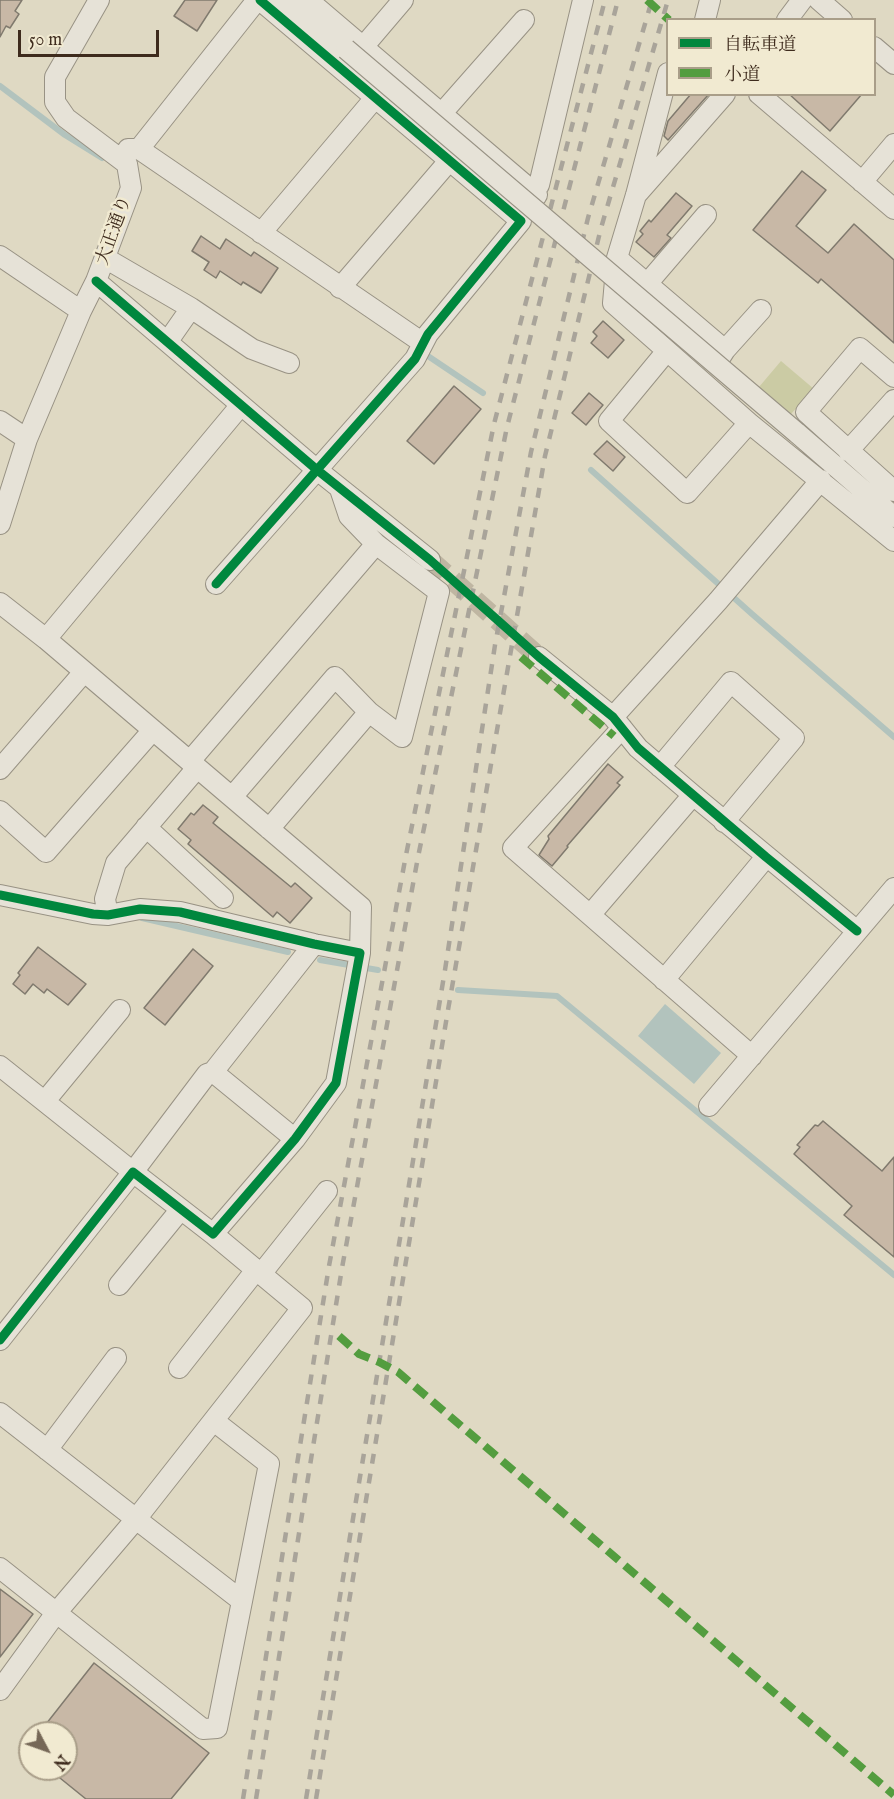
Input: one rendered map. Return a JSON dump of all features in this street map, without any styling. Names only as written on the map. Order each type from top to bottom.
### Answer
[{"type":"street","name":"大正通り","points":[[0,524],[27,439],[96,281],[131,188],[127,164],[66,118],[55,102],[55,77],[99,0]]},
{"type":"street","points":[[139,149],[258,0],[521,221],[428,334],[421,348],[216,585]]},
{"type":"street","points":[[285,0],[427,101],[537,195],[517,218]]},
{"type":"street","points":[[308,0],[355,48],[894,517]]},
{"type":"street","points":[[355,48],[403,0]]},
{"type":"street","points":[[539,185],[583,0]]},
{"type":"street","points":[[706,18],[710,0]]},
{"type":"street","points":[[788,18],[802,0]]},
{"type":"street","points":[[819,0],[840,18]]},
{"type":"street","points":[[442,113],[524,20]]},
{"type":"street","points":[[876,49],[894,64]]},
{"type":"street","points":[[666,81],[617,258],[613,303],[749,423],[894,541]]},
{"type":"street","points":[[636,195],[723,96]]},
{"type":"street","points":[[761,96],[894,209]]},
{"type":"street","points":[[261,233],[375,98]]},
{"type":"street","points":[[406,124],[427,101]]},
{"type":"street","points":[[862,182],[894,144]]},
{"type":"street","points":[[107,148],[139,149],[340,288],[421,348]]},
{"type":"street","points":[[340,288],[449,161]]},
{"type":"street","points":[[624,313],[706,215]]},
{"type":"street","points":[[0,256],[81,311]]},
{"type":"street","points":[[105,258],[191,308],[252,349],[289,363]]},
{"type":"street","points":[[617,258],[724,350]]},
{"type":"street","points":[[96,281],[316,469],[430,560]]},
{"type":"street","points":[[168,341],[191,308]]},
{"type":"street","points":[[700,381],[760,310]]},
{"type":"street","points":[[894,377],[860,348],[806,412],[894,491]]},
{"type":"street","points":[[666,352],[609,421],[687,493],[749,423]]},
{"type":"street","points":[[848,451],[894,400]]},
{"type":"street","points":[[46,639],[241,405]]},
{"type":"street","points":[[0,421],[27,439]]},
{"type":"street","points":[[752,1056],[513,848],[718,600],[821,480]]},
{"type":"street","points":[[232,797],[335,677],[369,712],[402,737],[439,592],[376,544],[349,516],[340,489]]},
{"type":"street","points":[[108,915],[105,898],[116,863],[194,764],[376,544]]},
{"type":"street","points":[[0,603],[46,639],[361,907],[360,952],[336,1083],[295,1139],[213,1234]]},
{"type":"street","points":[[539,657],[618,722],[638,748],[660,767],[857,931]]},
{"type":"street","points":[[0,769],[84,672]]},
{"type":"street","points":[[660,767],[731,682],[794,738],[724,822]]},
{"type":"street","points":[[269,829],[369,712]]},
{"type":"street","points":[[0,812],[46,852],[153,730]]},
{"type":"street","points":[[590,915],[693,795]]},
{"type":"street","points":[[146,827],[223,898]]},
{"type":"street","points":[[664,980],[766,857]]},
{"type":"street","points":[[709,1106],[894,888]]},
{"type":"street","points":[[0,896],[93,914],[108,915],[140,909],[180,912],[314,944],[360,952]]},
{"type":"street","points":[[0,1340],[207,1074],[213,1072],[314,944]]},
{"type":"street","points":[[45,1101],[120,1010]]},
{"type":"street","points":[[0,1690],[57,1613],[214,1421],[302,1308],[213,1234],[45,1101],[2,1070]]},
{"type":"street","points":[[213,1072],[295,1139]]},
{"type":"street","points":[[179,1368],[327,1191]]},
{"type":"street","points":[[119,1285],[181,1209]]},
{"type":"street","points":[[47,1450],[116,1358]]},
{"type":"street","points":[[0,1413],[242,1601]]},
{"type":"street","points":[[0,1568],[203,1730],[218,1728],[269,1464],[214,1421]]},
{"type":"green space","points":[[781,361],[814,389],[790,415],[759,387]]},
{"type":"shaded area","points":[[665,1004],[721,1053],[694,1084],[638,1036]]},
{"type":"building","points":[[0,0],[22,0],[15,11],[19,14],[10,28],[6,26],[0,37]]},
{"type":"building","points":[[185,0],[217,0],[197,31],[174,16]]},
{"type":"building","points":[[689,96],[707,96],[668,140],[664,136],[668,121]]},
{"type":"building","points":[[791,96],[860,96],[830,131]]},
{"type":"building","points":[[802,171],[826,190],[796,226],[828,253],[854,224],[894,260],[894,343],[821,279],[818,283],[753,230]]},
{"type":"building","points":[[676,193],[692,206],[667,235],[671,238],[654,257],[636,242],[643,234],[640,231]]},
{"type":"building","points":[[201,236],[220,249],[226,239],[251,256],[254,252],[278,268],[261,293],[243,282],[241,285],[220,271],[216,278],[204,270],[209,262],[192,251]]},
{"type":"building","points":[[603,321],[624,340],[608,358],[591,343],[597,336],[593,332]]},
{"type":"building","points":[[454,386],[481,409],[434,464],[407,441]]},
{"type":"building","points":[[589,393],[603,405],[586,425],[572,413]]},
{"type":"building","points":[[607,441],[625,457],[613,471],[594,454]]},
{"type":"building","points":[[608,764],[623,777],[617,783],[620,785],[552,866],[539,855],[549,839],[548,836]]},
{"type":"building","points":[[203,805],[218,817],[213,823],[291,887],[295,883],[312,898],[290,923],[277,912],[273,917],[188,844],[191,840],[178,829],[191,813],[194,815]]},
{"type":"building","points":[[38,947],[86,984],[68,1005],[47,989],[44,993],[33,984],[25,994],[13,984],[20,975],[18,973]]},
{"type":"building","points":[[193,949],[213,966],[165,1025],[144,1008]]},
{"type":"building","points":[[823,1121],[882,1171],[894,1157],[894,1257],[844,1215],[852,1206],[794,1154],[800,1147],[797,1145],[815,1125],[818,1126]]},
{"type":"building","points":[[0,1589],[33,1614],[0,1657]]},
{"type":"building","points":[[94,1663],[209,1753],[171,1799],[86,1799],[64,1781],[78,1781],[78,1721],[48,1721]]},
{"type":"waterway","points":[[0,86],[65,135],[102,158]]},
{"type":"waterway","points":[[422,352],[483,393]]},
{"type":"waterway","points":[[591,470],[894,737]]},
{"type":"waterway","points":[[142,918],[288,952]]},
{"type":"waterway","points":[[320,960],[378,970]]},
{"type":"waterway","points":[[458,990],[557,996],[894,1275]]},
{"type":"tunnel","points":[[430,560],[539,657]]},
{"type":"railway","points":[[243,1799],[329,1266],[406,855],[494,424],[605,0]]},
{"type":"railway","points":[[256,1799],[342,1268],[418,857],[507,427],[618,0]]},
{"type":"railway","points":[[306,1799],[445,970],[495,645],[531,452],[588,218],[652,0]]},
{"type":"railway","points":[[316,1799],[448,1010],[545,456],[601,228],[668,0]]},
{"type":"marked path","points":[[647,0],[667,18]]},
{"type":"marked path","points":[[521,657],[614,736]]},
{"type":"marked path","points":[[339,1336],[359,1354],[398,1372],[894,1795]]},
{"type":"cycle path","points":[[216,584],[415,359],[428,334],[521,221],[260,0]]},
{"type":"cycle path","points":[[96,281],[316,469],[430,560],[539,657],[613,717],[638,748],[857,931]]},
{"type":"cycle path","points":[[0,895],[93,914],[108,915],[140,909],[180,912],[360,953],[336,1083],[295,1139],[213,1234],[133,1172],[0,1340]]}]
